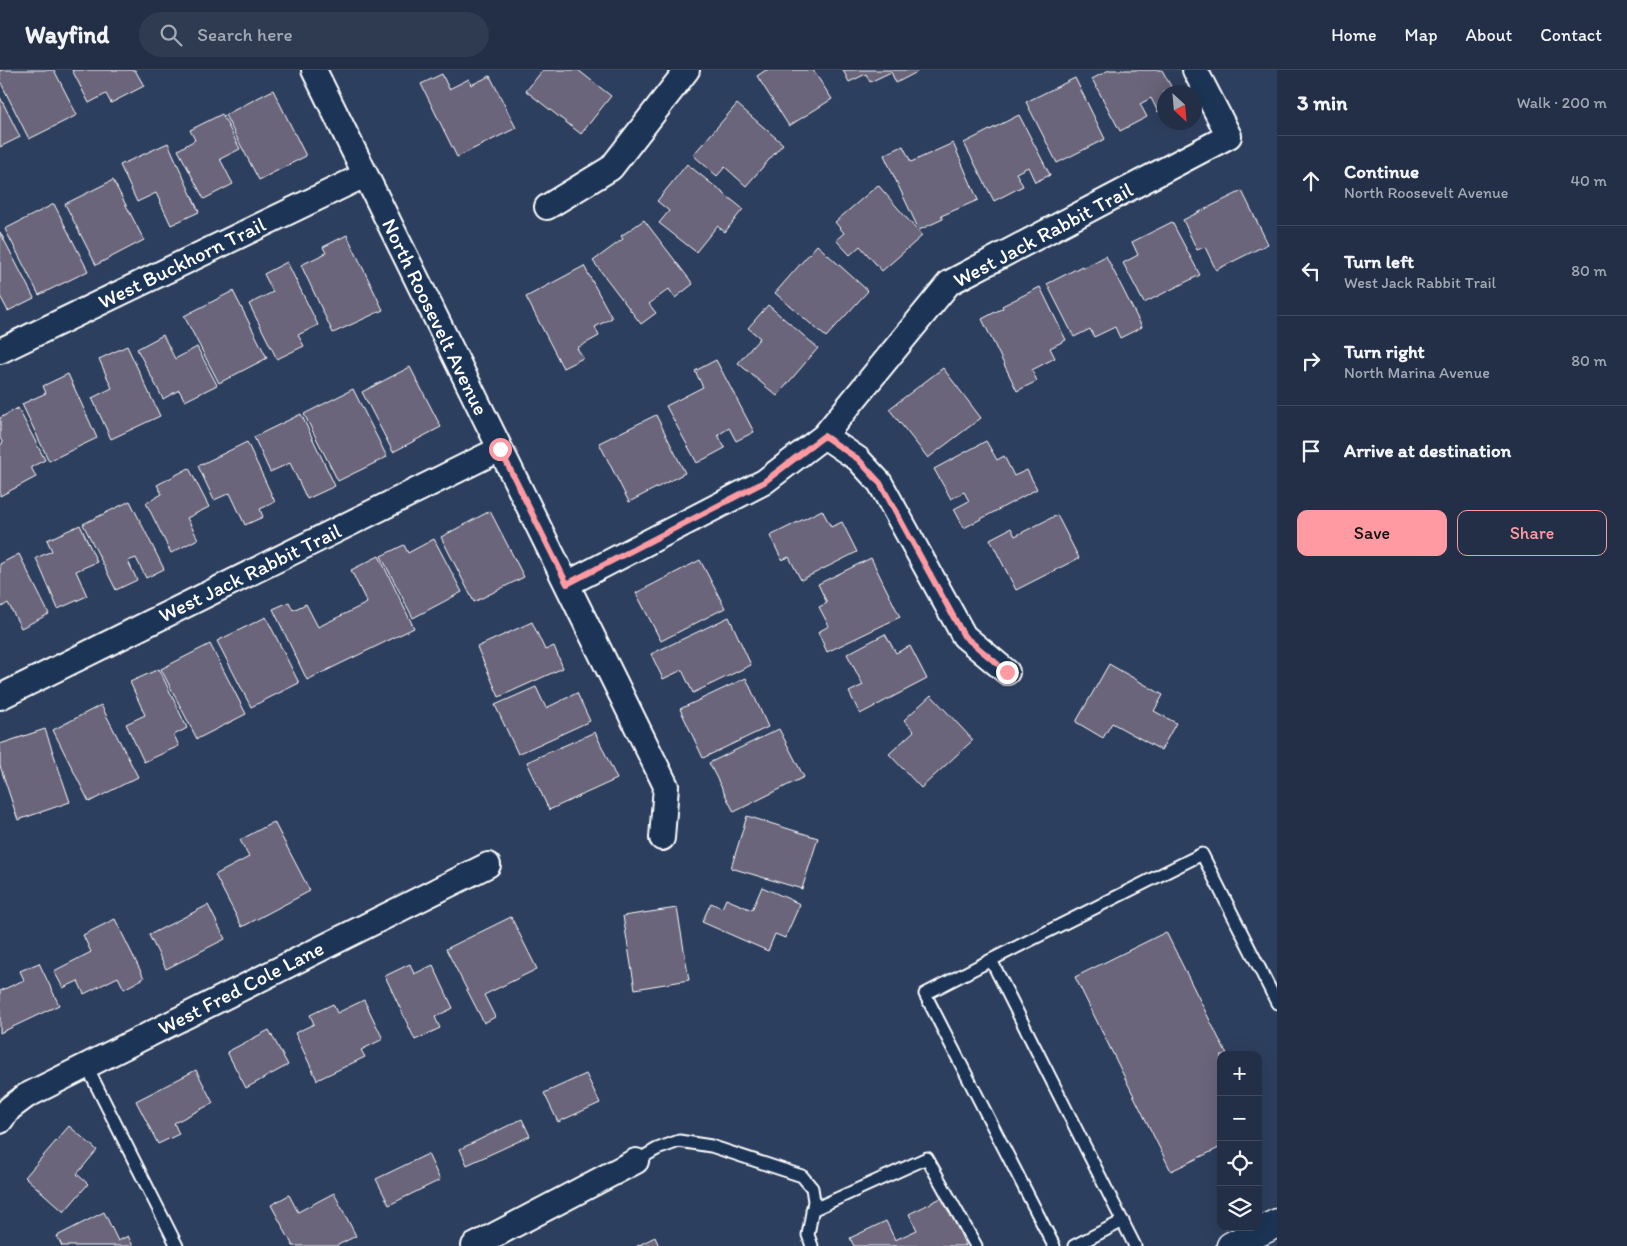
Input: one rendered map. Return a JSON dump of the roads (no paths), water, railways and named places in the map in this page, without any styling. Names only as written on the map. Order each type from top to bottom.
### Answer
[{"type":"street","name":"North Roosevelt Avenue","points":[[314,70],[666,786],[662,838]]},
{"type":"street","points":[[547,207],[611,168],[687,70]]},
{"type":"street","name":"West Jack Rabbit Trail","points":[[567,584],[764,482],[824,436],[949,283],[1229,136],[1195,70]]},
{"type":"street","name":"West Buckhorn Trail","points":[[0,351],[365,175]]},
{"type":"street","points":[[824,436],[858,459],[880,483],[964,636],[1007,672]]},
{"type":"street","name":"West Jack Rabbit Trail","points":[[0,697],[500,449]]},
{"type":"street","name":"West Fred Cole Lane","points":[[0,1121],[10,1108],[26,1096],[488,865]]},
{"type":"street","points":[[474,1246],[636,1161]]},
{"type":"street","points":[[1231,1246],[1277,1223]]},
{"type":"lane","points":[[1054,1246],[924,994],[1202,854],[1277,1004]]},
{"type":"lane","points":[[991,960],[1135,1246]]},
{"type":"lane","points":[[86,1066],[177,1246]]},
{"type":"lane","points":[[636,1161],[657,1149],[679,1141],[711,1146],[802,1176],[812,1188],[814,1201],[808,1235],[812,1246]]},
{"type":"lane","points":[[812,1210],[927,1158],[976,1246]]},
{"type":"lane","points":[[1074,1246],[1123,1221]]}]
